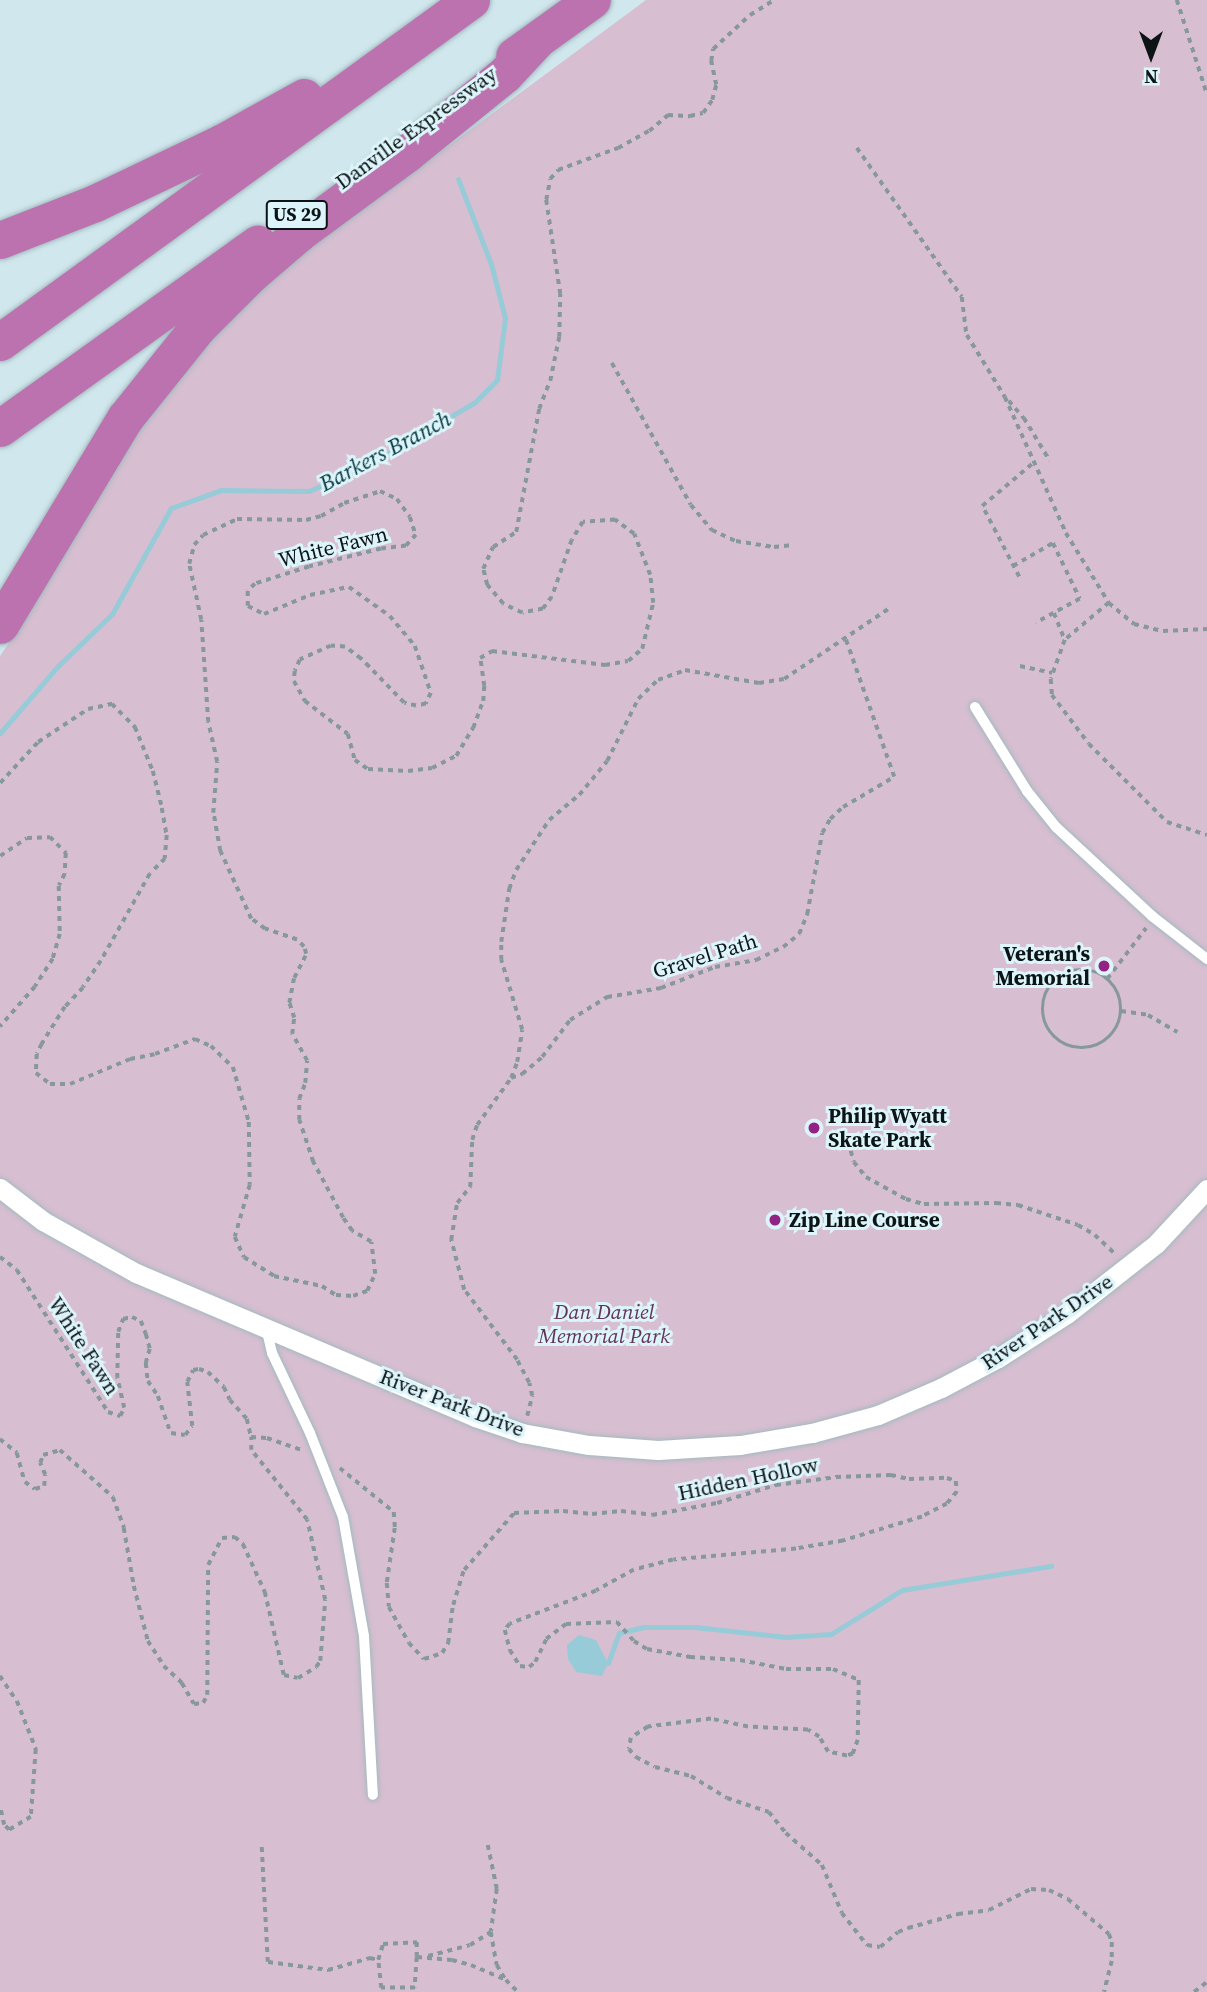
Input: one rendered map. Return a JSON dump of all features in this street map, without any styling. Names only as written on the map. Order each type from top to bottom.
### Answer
[{"type":"highway","points":[[0,240],[95,203],[221,143],[308,94],[443,0]]},
{"type":"highway","points":[[0,342],[471,0]]},
{"type":"highway","name":"Danville Expressway","points":[[0,428],[534,42],[578,7]]},
{"type":"highway","points":[[0,625],[125,418],[198,327],[250,275],[299,233],[406,154],[505,74],[534,42]]},
{"type":"street","name":"River Park Drive","points":[[0,1188],[44,1221],[136,1273],[464,1412],[522,1433],[589,1445],[658,1450],[740,1445],[838,1426],[903,1405],[999,1358],[1068,1313],[1156,1244],[1207,1189]]},
{"type":"lane","points":[[975,707],[1027,791],[1056,827],[1154,918],[1207,959]]},
{"type":"lane","points":[[266,1326],[272,1353],[320,1458],[342,1517],[364,1636],[373,1795]]},
{"type":"path","name":"White Fawn","points":[[0,782],[38,742],[88,709],[112,704],[135,727],[153,771],[162,808],[167,835],[165,859],[150,874],[83,988],[65,1007],[37,1054],[36,1073],[50,1084],[70,1084],[130,1059],[155,1054],[195,1039],[211,1046],[233,1067],[249,1122],[250,1185],[235,1237],[244,1257],[274,1276],[322,1286],[336,1296],[353,1296],[367,1291],[375,1274],[371,1242],[352,1231],[343,1218],[313,1161],[299,1120],[299,1099],[308,1070],[307,1060],[292,1034],[294,1018],[289,1003],[295,978],[306,954],[304,947],[298,940],[265,929],[251,919],[220,851],[213,813],[217,762],[208,722],[201,620],[189,564],[194,545],[203,535],[237,519],[306,520],[380,491],[397,499],[410,517],[416,535],[406,546],[381,549],[309,566],[255,584],[248,591],[248,606],[264,614],[310,595],[349,587],[390,616],[415,646],[431,693],[426,704],[416,706],[404,703],[361,659],[345,647],[331,646],[300,660],[295,671],[294,681],[305,701],[348,734],[355,760],[368,769],[408,771],[432,768],[456,756],[473,728],[483,701],[480,658],[492,651],[605,665],[628,661],[642,649],[653,603],[650,575],[634,534],[615,520],[583,522],[572,540],[552,597],[543,609],[522,613],[503,604],[487,585],[483,569],[493,547],[516,532],[539,409],[550,381],[559,337],[560,294],[546,200],[550,179],[558,170],[618,148],[649,131],[668,115],[690,116],[703,113],[712,100],[716,85],[711,61],[713,49],[750,15],[774,0]]},
{"type":"path","points":[[1177,0],[1207,94]]},
{"type":"path","points":[[857,148],[962,297],[967,335],[1005,397],[1066,533],[1109,603],[1133,624],[1163,631],[1207,629]]},
{"type":"path","points":[[612,363],[691,505],[712,530],[736,541],[774,547],[793,545]]},
{"type":"path","points":[[1005,397],[1024,418],[1050,461]]},
{"type":"path","points":[[1019,577],[982,506],[1033,463]]},
{"type":"path","points":[[1013,566],[1053,543],[1080,598],[1036,623]]},
{"type":"path","points":[[1109,603],[1065,640],[1052,673],[1052,695],[1089,744],[1167,822],[1207,835]]},
{"type":"path","name":"Gravel Path","points":[[522,1433],[532,1396],[529,1383],[517,1360],[464,1290],[451,1240],[457,1203],[470,1187],[472,1140],[477,1125],[512,1078],[522,1030],[501,960],[509,889],[526,851],[550,820],[579,795],[607,761],[638,699],[658,680],[685,670],[759,683],[784,680],[888,609]]},
{"type":"path","points":[[1054,613],[1065,640]]},
{"type":"path","name":"Gravel Path","points":[[512,1078],[522,1074],[542,1057],[570,1020],[607,997],[661,988],[715,967],[756,960],[783,947],[799,933],[807,914],[822,833],[830,819],[843,807],[894,777],[844,637]]},
{"type":"path","points":[[1020,666],[1052,673]]},
{"type":"path","points":[[0,856],[27,838],[50,837],[66,853],[65,874],[60,886],[60,933],[53,959],[35,987],[0,1027]]},
{"type":"path","points":[[1107,979],[1154,918]]},
{"type":"path","points":[[1085,970],[1107,979],[1118,992],[1120,1021],[1110,1037],[1094,1046],[1067,1045],[1047,1026],[1043,1007],[1050,988],[1065,974],[1085,970]]},
{"type":"path","points":[[1121,1011],[1149,1015],[1177,1032]]},
{"type":"path","points":[[851,1151],[853,1161],[866,1177],[906,1199],[924,1204],[996,1203],[1060,1217],[1095,1235],[1126,1268]]},
{"type":"path","name":"White Fawn","points":[[0,1257],[17,1270],[108,1412],[120,1416],[124,1408],[117,1378],[118,1332],[123,1319],[132,1317],[141,1321],[146,1334],[150,1349],[146,1363],[148,1381],[158,1396],[171,1433],[185,1435],[192,1426],[187,1382],[193,1370],[199,1370],[208,1372],[224,1387],[230,1400],[247,1419],[251,1437]]},
{"type":"path","points":[[0,1439],[17,1453],[25,1482],[35,1489],[44,1486],[45,1475],[40,1463],[43,1455],[60,1450],[113,1497],[124,1528],[134,1586],[148,1641],[164,1666],[182,1683],[194,1704],[203,1703],[207,1695],[208,1564],[222,1538],[235,1537],[243,1545],[265,1592],[284,1675],[298,1678],[320,1661],[325,1600],[307,1520],[251,1450],[251,1437]]},
{"type":"path","name":"Hidden Hollow","points":[[251,1437],[267,1437],[340,1468],[394,1512],[395,1528],[387,1583],[389,1607],[408,1643],[424,1659],[442,1653],[448,1643],[453,1605],[464,1570],[514,1513],[563,1511],[592,1514],[621,1511],[652,1515],[717,1503],[776,1485],[836,1477],[891,1475],[909,1479],[947,1478],[957,1481],[957,1492],[947,1504],[922,1517],[843,1541],[796,1549],[673,1560],[634,1570],[596,1591],[529,1615],[505,1630],[514,1659],[520,1666],[529,1667],[535,1662],[546,1639],[566,1625],[617,1622],[634,1641],[647,1649],[690,1657],[740,1660],[786,1669],[833,1669],[859,1680],[858,1740],[853,1754],[847,1756],[828,1752],[819,1737],[808,1730],[748,1727],[710,1720],[648,1727],[631,1738],[629,1749],[636,1757],[655,1766],[691,1776],[727,1798],[769,1812],[786,1833],[822,1865],[842,1913],[867,1945],[880,1947],[898,1932],[908,1928],[958,1914],[989,1910],[1031,1889],[1049,1890],[1068,1899],[1108,1934],[1112,1942],[1112,1961],[1104,1992]]},
{"type":"path","points":[[0,1676],[18,1701],[36,1749],[31,1817],[9,1830],[4,1825],[0,1807]]},
{"type":"path","points":[[488,1845],[497,1889],[491,1931],[497,1965],[506,1980],[518,1992]]},
{"type":"path","points":[[262,1847],[268,1962],[328,1970],[370,1958],[378,1960]]},
{"type":"path","points":[[423,1957],[470,1945],[491,1931]]},
{"type":"path","points":[[417,1942],[417,1957],[415,1988],[382,1988],[378,1960],[383,1944],[417,1942]]},
{"type":"path","points":[[417,1957],[471,1965],[506,1980]]},
{"type":"path","points":[[1194,1992],[1207,1982]]},
{"type":"green space","name":"Dan Daniel Memorial Park","points":[[646,0],[1207,0],[1207,1992],[0,1992],[0,656],[29,614],[120,457],[192,358],[263,283]]},
{"type":"water","points":[[579,1635],[596,1640],[608,1663],[602,1676],[576,1672],[568,1659],[567,1645]]},
{"type":"waterway","name":"Barkers Branch","points":[[0,733],[58,666],[112,614],[171,508],[221,490],[309,491],[372,463],[475,402],[497,380],[505,318],[491,264],[458,179]]},
{"type":"waterway","points":[[608,1663],[619,1633],[643,1627],[695,1627],[786,1637],[831,1634],[902,1590],[1051,1566]]},
{"type":"place","name":"Veteran's Memorial","points":[[1104,966]]},
{"type":"place","name":"Philip Wyatt Skate Park","points":[[814,1128]]},
{"type":"place","name":"Zip Line Course","points":[[775,1220]]}]
